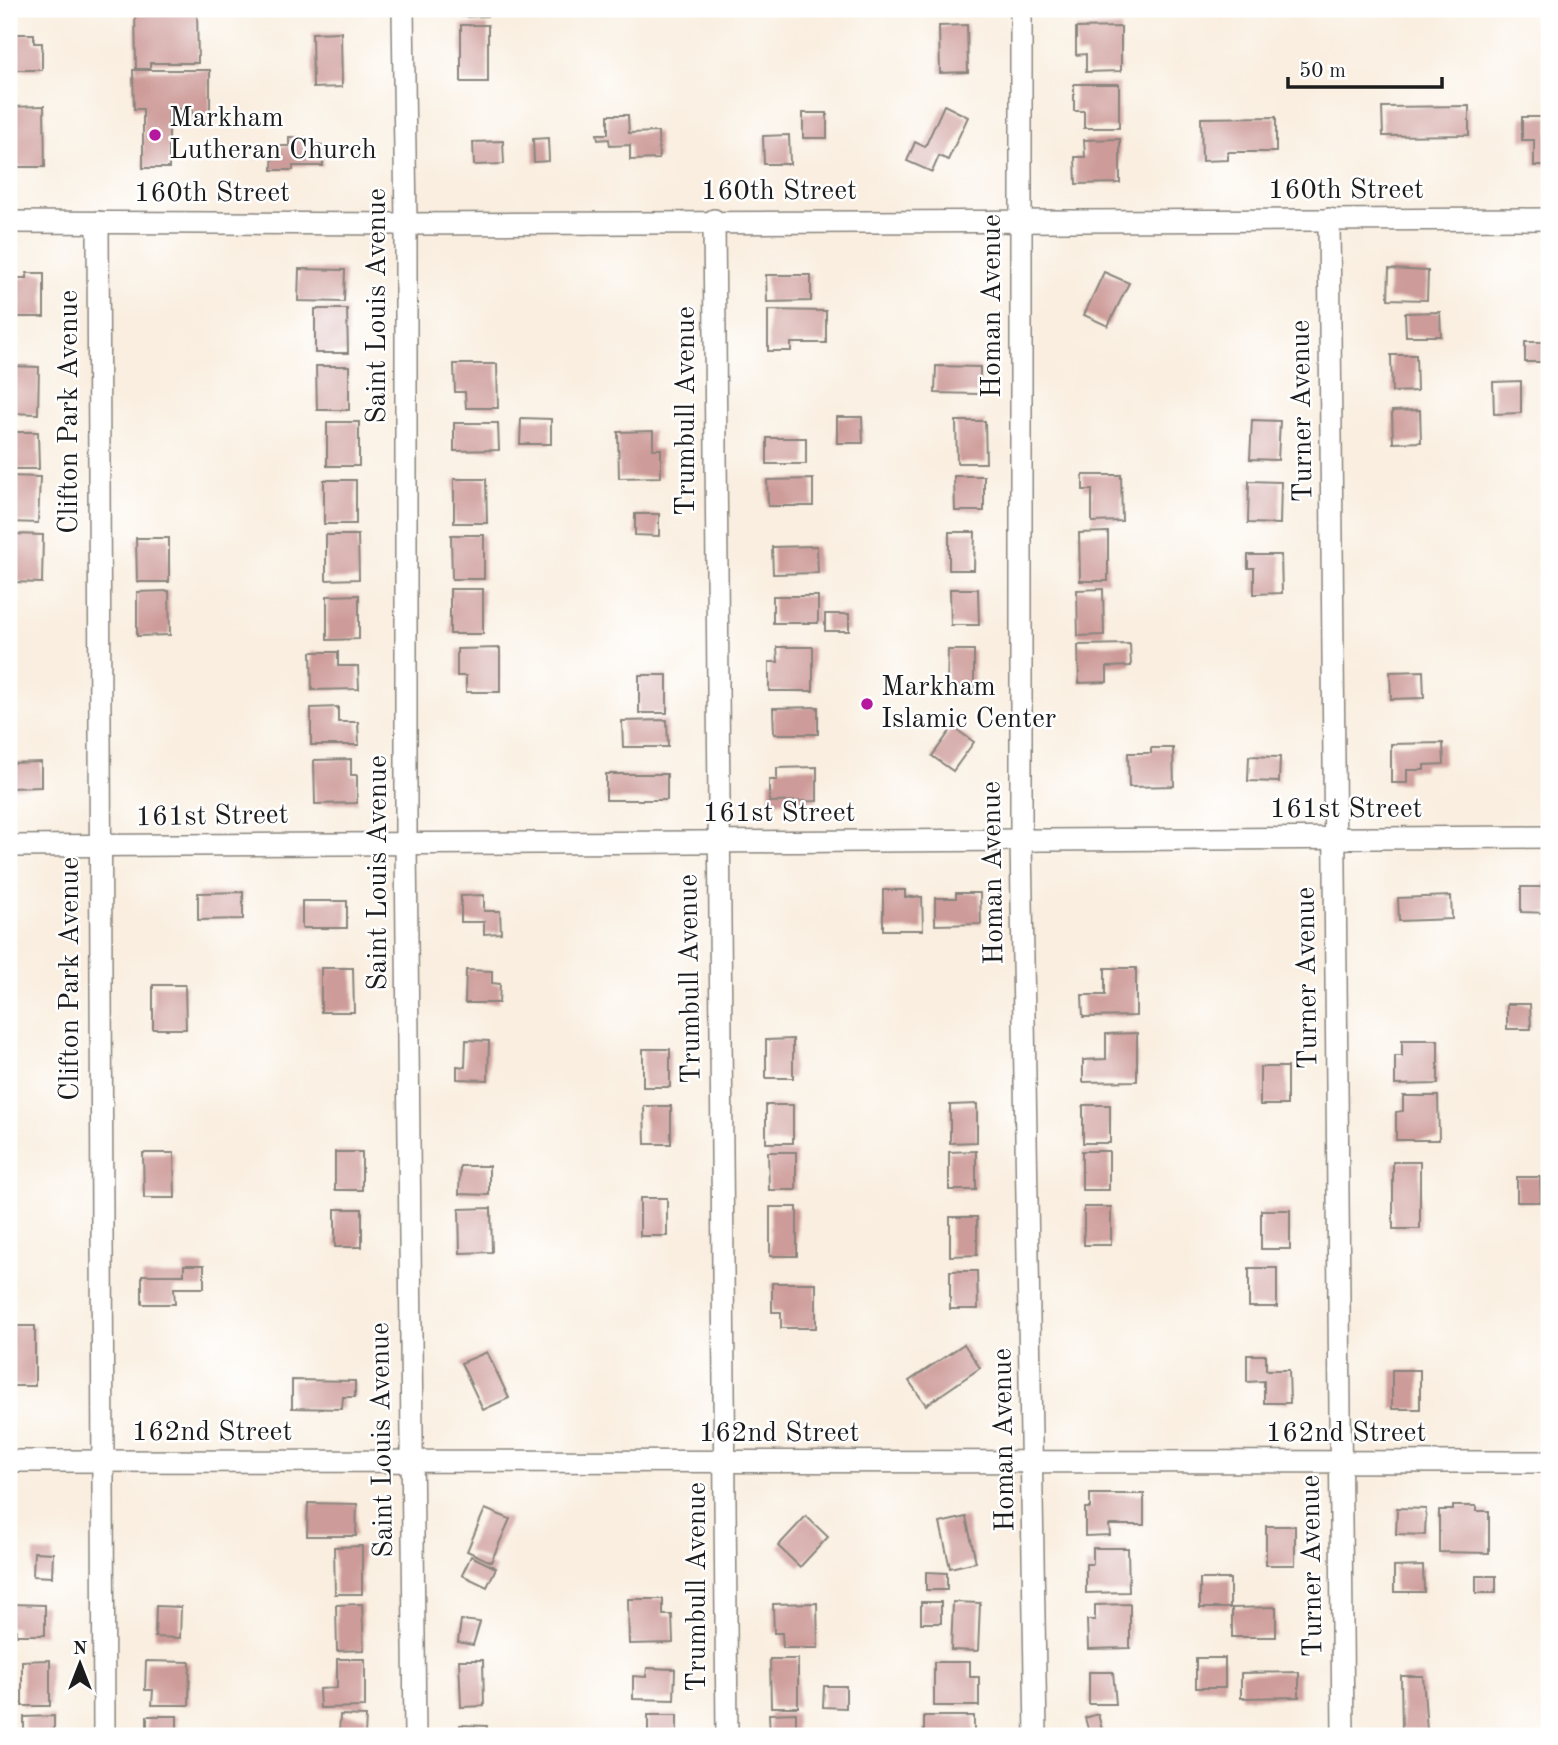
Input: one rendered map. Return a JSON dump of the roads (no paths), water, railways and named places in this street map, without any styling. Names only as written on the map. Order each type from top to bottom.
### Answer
[{"type":"street","name":"Saint Louis Avenue","points":[[403,9],[406,224],[406,843],[415,1736]]},
{"type":"street","name":"Homan Avenue","points":[[1021,9],[1021,840],[1034,1462],[1036,1736]]},
{"type":"street","name":"Turner Avenue","points":[[1329,219],[1343,1736]]},
{"type":"street","name":"160th Street","points":[[9,222],[406,224],[714,220],[1549,219]]},
{"type":"street","name":"Trumbull Avenue","points":[[714,220],[717,843],[727,1736]]},
{"type":"street","name":"Clifton Park Avenue","points":[[98,222],[98,846],[104,1736]]},
{"type":"street","name":"161st Street","points":[[9,846],[1549,837]]},
{"type":"street","name":"162nd Street","points":[[9,1461],[1549,1462]]},
{"type":"place","name":"Markham Lutheran Church","points":[[155,135]]},
{"type":"place","name":"Markham Islamic Center","points":[[867,704]]}]
